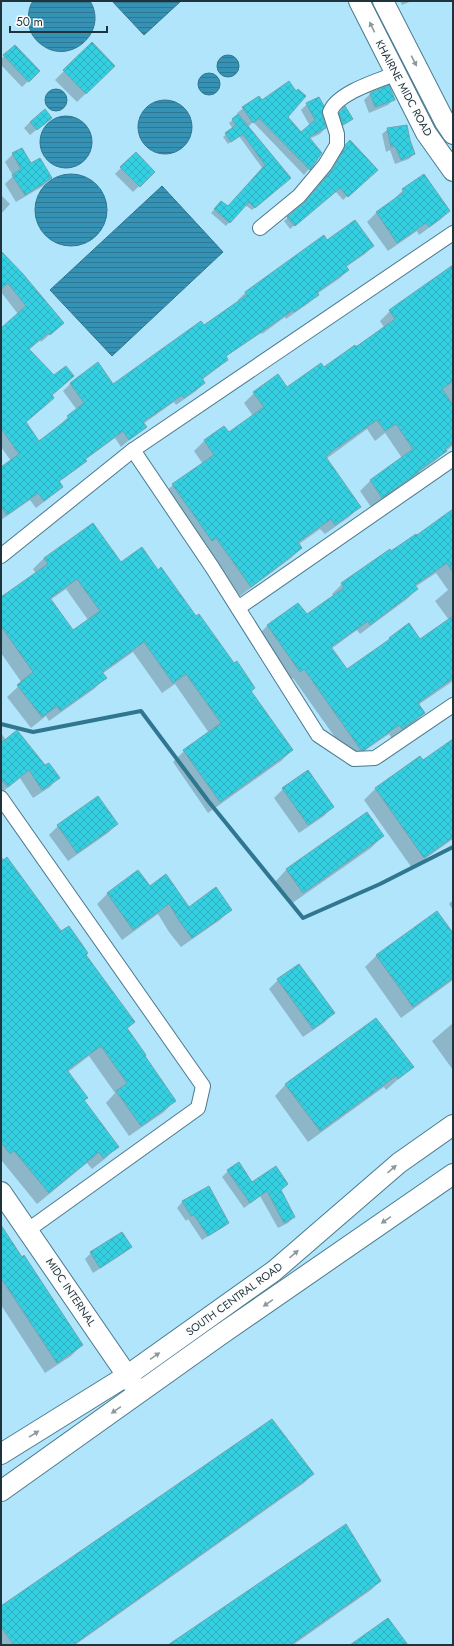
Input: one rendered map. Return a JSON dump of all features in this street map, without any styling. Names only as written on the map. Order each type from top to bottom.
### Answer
[{"type":"main road","name":"KHAIRNE MIDC ROAD","points":[[360,1],[426,133],[453,171]]},
{"type":"main road","name":"KHAIRNE MIDC ROAD","points":[[383,1],[445,122],[453,134]]},
{"type":"main road","name":"SOUTH CENTRAL ROAD","points":[[1,1454],[128,1376],[274,1272],[398,1163],[453,1125]]},
{"type":"main road","name":"SOUTH CENTRAL ROAD","points":[[1,1491],[220,1335],[453,1174]]},
{"type":"main road","name":"MIDC INTERNAL","points":[[1,1192],[139,1394]]},
{"type":"street","points":[[260,228],[299,196],[325,165],[337,145],[337,134],[330,112],[335,103],[361,88],[396,74]]},
{"type":"street","points":[[1,556],[133,450],[453,233]]},
{"type":"street","points":[[133,450],[238,608],[318,735],[354,759],[375,758],[453,706]]},
{"type":"street","points":[[238,608],[453,459]]},
{"type":"street","points":[[1,798],[203,1086],[198,1108],[28,1230]]},
{"type":"water","points":[[33,1],[90,1],[95,13],[91,34],[84,42],[75,48],[64,51],[53,50],[42,45],[30,31],[28,19],[30,7]]},
{"type":"water","points":[[112,1],[181,1],[144,35]]},
{"type":"water","points":[[228,55],[236,58],[239,66],[236,74],[228,77],[220,74],[217,66],[220,58]]},
{"type":"water","points":[[205,73],[213,73],[220,80],[220,88],[213,95],[205,95],[198,88],[198,80]]},
{"type":"water","points":[[56,89],[64,92],[67,100],[64,108],[56,111],[48,108],[45,100],[48,92]]},
{"type":"water","points":[[160,100],[170,100],[180,104],[188,112],[192,122],[192,132],[188,142],[180,150],[170,154],[160,154],[150,150],[142,142],[138,132],[138,122],[142,112],[150,104]]},
{"type":"water","points":[[66,116],[76,118],[84,124],[90,132],[92,142],[90,152],[84,160],[76,166],[66,168],[56,166],[48,160],[42,152],[40,142],[42,132],[48,124],[56,118]]},
{"type":"water","points":[[71,174],[91,180],[101,190],[107,210],[101,230],[91,240],[71,246],[51,240],[41,230],[35,210],[41,190],[51,180]]},
{"type":"water","points":[[162,186],[223,252],[112,356],[50,290]]},
{"type":"building","points":[[92,42],[115,66],[86,94],[63,70]]},
{"type":"building","points":[[15,45],[40,71],[29,82],[3,55]]},
{"type":"building","points":[[289,81],[296,91],[298,89],[306,96],[288,117],[301,132],[315,120],[306,103],[319,97],[324,106],[322,114],[326,128],[309,137],[322,153],[310,170],[259,118],[253,123],[242,107],[259,96],[262,100]]},
{"type":"building","points":[[389,85],[395,100],[375,107],[370,93]]},
{"type":"building","points":[[345,106],[353,119],[343,125],[339,113]]},
{"type":"building","points":[[45,109],[52,118],[37,130],[30,122]]},
{"type":"building","points":[[238,114],[291,178],[255,208],[249,202],[230,223],[214,209],[221,201],[228,206],[265,165],[243,134],[231,142],[225,133],[236,125],[232,119]]},
{"type":"building","points":[[407,125],[415,154],[401,160],[395,146],[391,147],[387,128]]},
{"type":"building","points":[[350,140],[378,170],[348,197],[340,188],[295,226],[287,217],[305,202],[332,170],[346,144]]},
{"type":"building","points":[[22,148],[31,163],[40,158],[52,178],[25,195],[12,175],[21,169],[12,153]]},
{"type":"building","points":[[136,152],[155,172],[140,187],[120,167]]},
{"type":"building","points":[[424,174],[450,211],[429,227],[426,223],[397,243],[376,212],[404,192],[402,189]]},
{"type":"building","points":[[355,220],[374,246],[346,266],[349,270],[317,292],[319,295],[294,312],[293,310],[226,356],[228,360],[202,378],[205,383],[184,398],[182,395],[143,422],[147,427],[129,440],[123,431],[85,459],[87,461],[59,481],[63,487],[44,501],[38,493],[7,515],[1,506],[1,467],[19,454],[1,428],[1,328],[26,306],[8,283],[1,289],[1,251],[23,274],[64,323],[50,335],[48,333],[29,349],[54,375],[66,366],[74,376],[52,395],[54,398],[26,422],[39,441],[69,418],[67,416],[84,403],[70,383],[98,362],[113,384],[201,321],[204,325],[247,295],[245,292],[324,235],[327,240]]},
{"type":"building","points":[[453,265],[453,381],[442,389],[453,405],[453,443],[445,449],[447,451],[382,498],[370,480],[413,449],[396,424],[385,431],[377,420],[332,451],[326,457],[361,507],[335,525],[331,519],[298,542],[302,548],[251,587],[216,538],[212,541],[172,484],[214,455],[204,440],[224,426],[229,432],[264,407],[253,392],[278,374],[287,387],[321,363],[324,367],[355,345],[356,347],[395,319],[389,310]]},
{"type":"building","points":[[453,509],[453,573],[447,563],[415,585],[418,589],[370,625],[368,621],[331,647],[347,669],[390,639],[389,638],[409,623],[420,639],[453,616],[453,678],[418,703],[425,713],[402,729],[399,725],[364,750],[361,750],[304,669],[300,672],[267,625],[298,603],[307,614],[344,588],[341,583],[390,549],[391,551],[416,534],[417,535]]},
{"type":"building","points":[[93,523],[121,562],[142,547],[158,570],[161,567],[196,616],[199,614],[234,663],[237,661],[255,688],[251,691],[293,750],[220,802],[183,750],[221,723],[186,674],[173,683],[144,642],[102,672],[107,678],[60,711],[57,706],[42,717],[17,685],[33,672],[1,626],[1,597],[48,564],[44,558]],"holes":[[[77,579],[100,611],[73,630],[50,598]]]},
{"type":"building","points":[[17,730],[45,765],[49,763],[60,778],[42,790],[29,770],[8,787],[1,779],[1,743]]},
{"type":"building","points":[[453,739],[453,837],[424,858],[375,788],[420,756],[423,760]]},
{"type":"building","points":[[308,770],[334,807],[308,825],[282,788]]},
{"type":"building","points":[[98,796],[118,824],[77,853],[57,825]]},
{"type":"building","points":[[367,812],[384,836],[303,893],[286,869]]},
{"type":"building","points":[[7,857],[61,931],[69,926],[88,953],[86,955],[135,1022],[127,1028],[176,1101],[141,1126],[116,1091],[127,1083],[101,1046],[67,1070],[88,1098],[84,1100],[119,1147],[103,1158],[99,1152],[49,1193],[14,1151],[10,1154],[1,1142],[1,862]]},
{"type":"building","points":[[138,870],[150,886],[166,874],[189,907],[216,887],[232,910],[192,938],[169,904],[133,930],[107,893]]},
{"type":"building","points":[[437,911],[453,933],[453,978],[413,1007],[376,955]]},
{"type":"building","points":[[299,964],[335,1013],[313,1029],[277,979]]},
{"type":"building","points":[[376,1018],[414,1067],[398,1079],[396,1076],[320,1131],[285,1084]]},
{"type":"building","points":[[239,1162],[252,1182],[276,1166],[288,1184],[281,1190],[295,1217],[284,1223],[267,1191],[250,1203],[227,1170]]},
{"type":"building","points":[[209,1186],[229,1223],[208,1236],[194,1215],[191,1216],[182,1201]]},
{"type":"building","points":[[1,1225],[22,1257],[24,1255],[83,1345],[57,1363],[1,1278]]},
{"type":"building","points":[[122,1232],[132,1247],[100,1268],[90,1252]]},
{"type":"building","points":[[272,1419],[314,1474],[73,1645],[14,1645],[1,1627],[1,1606]]},
{"type":"building","points":[[346,1524],[381,1581],[290,1645],[168,1645]]},
{"type":"building","points":[[388,1618],[408,1645],[350,1645]]},
{"type":"waterway","points":[[1,724],[33,732],[141,711],[209,802],[303,918],[380,884],[453,847]]}]
